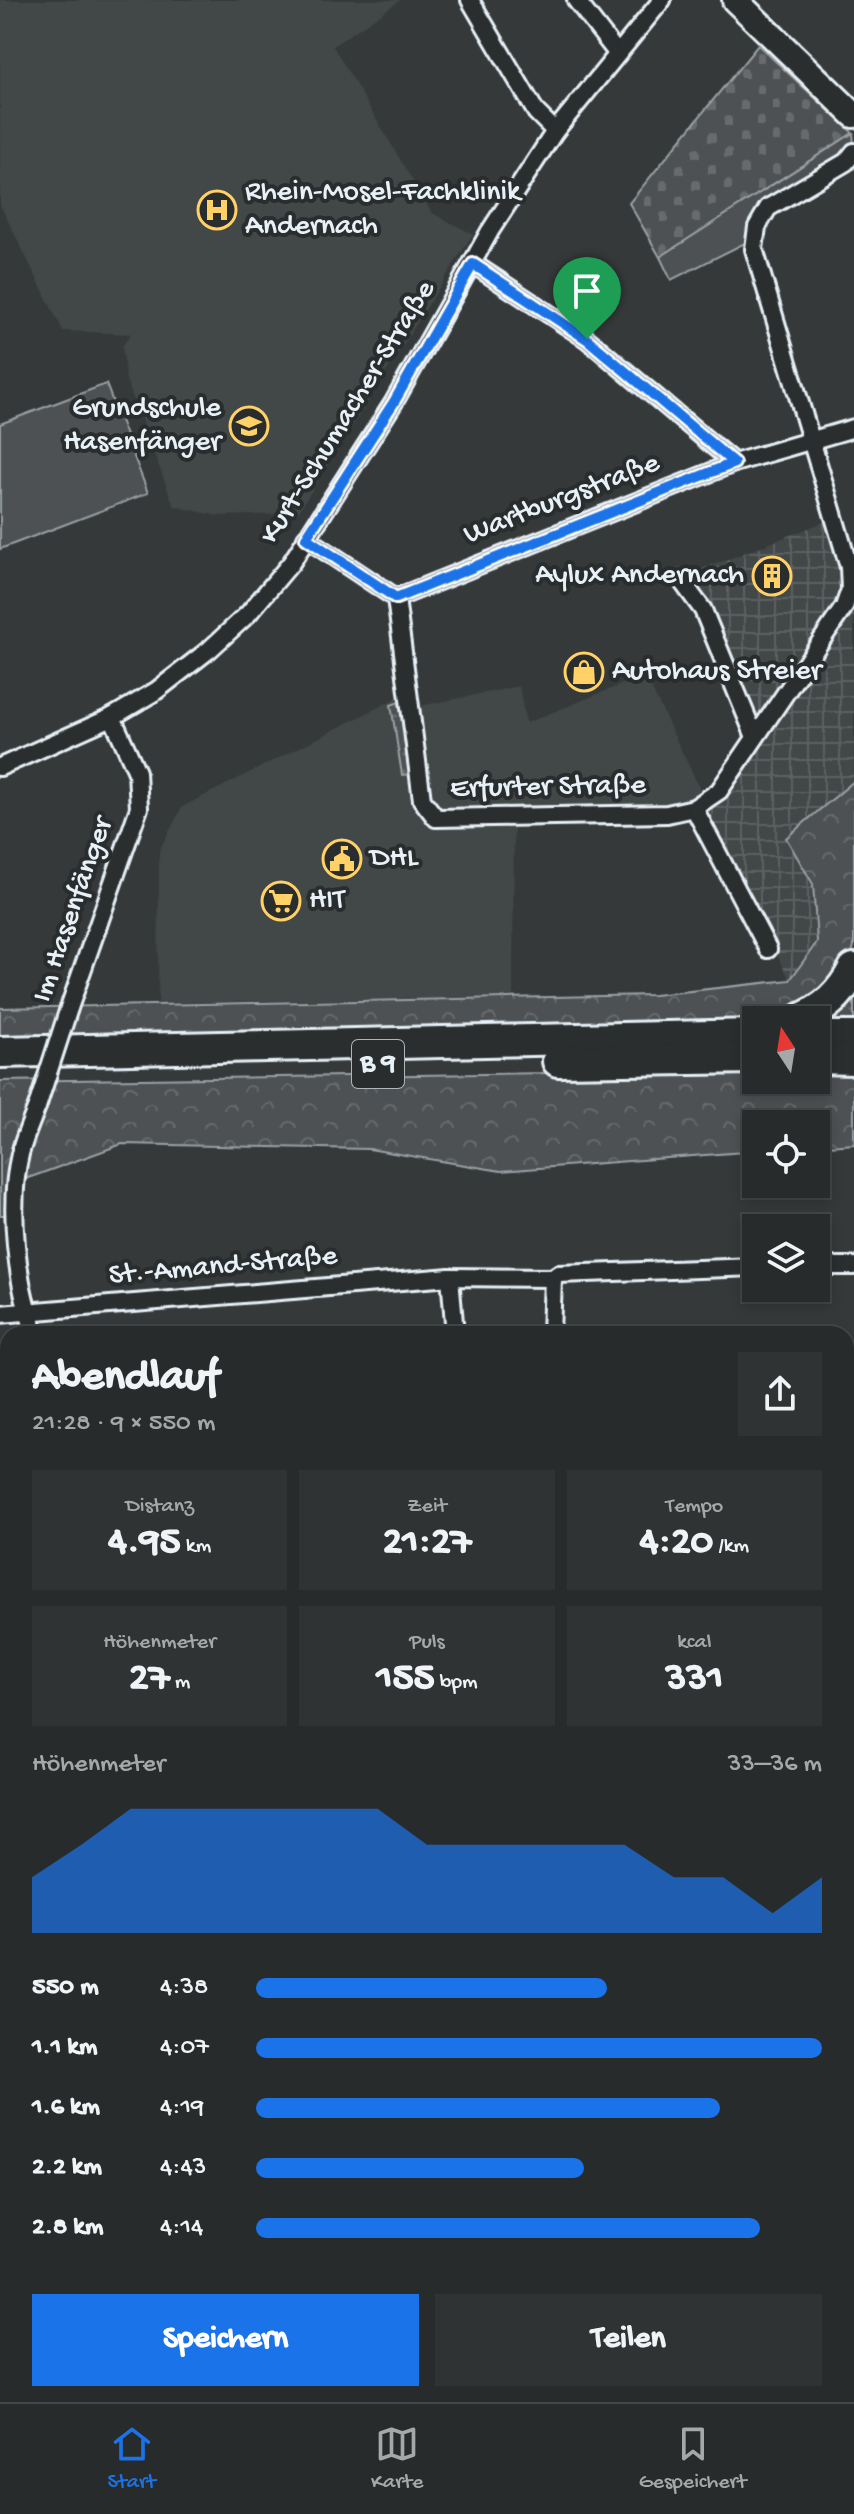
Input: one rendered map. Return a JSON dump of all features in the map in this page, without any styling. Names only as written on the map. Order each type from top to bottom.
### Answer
[{"type":"highway","points":[[825,1006],[834,999],[854,969]]},
{"type":"highway","points":[[830,1037],[854,1037]]},
{"type":"highway","name":"B 9","points":[[0,1052],[742,1040]]},
{"type":"highway","name":"B 9","points":[[0,1071],[742,1040]]},
{"type":"highway","points":[[830,1058],[854,1059]]},
{"type":"street","points":[[470,0],[536,112],[555,131]]},
{"type":"street","points":[[576,0],[617,53]]},
{"type":"street","name":"Kurt-Schumacher-Straße","points":[[0,767],[112,717],[156,691],[210,649],[248,614],[291,563],[394,402],[490,231],[555,131],[662,0]]},
{"type":"street","points":[[735,0],[854,115]]},
{"type":"street","name":"Erfurter Straße","points":[[396,598],[422,800],[436,818],[650,816],[694,808],[719,791],[807,666],[844,607],[850,590],[849,567],[808,440],[754,249],[757,227],[768,208],[846,162],[854,152]]},
{"type":"street","points":[[473,264],[587,339],[734,463]]},
{"type":"street","name":"Wartburgstraße","points":[[396,598],[734,463],[854,428]]},
{"type":"street","points":[[306,538],[396,598]]},
{"type":"street","points":[[681,580],[703,610],[755,737]]},
{"type":"street","name":"Im Hasenfänger","points":[[33,1326],[26,1311],[18,1249],[16,1179],[20,1152],[139,808],[137,772],[112,717]]},
{"type":"street","points":[[694,808],[768,949]]},
{"type":"street","points":[[830,1266],[854,1266]]},
{"type":"street","name":"St.-Amand-Straße","points":[[0,1314],[450,1277],[553,1278],[558,1274],[742,1267]]},
{"type":"street","points":[[450,1277],[454,1326]]},
{"type":"street","points":[[551,1326],[553,1278]]},
{"type":"shaded area","name":"Rhein-Mosel-Fachklinik Andernach","points":[[0,0],[401,0],[333,46],[432,213],[473,234],[297,514],[218,516],[174,506],[126,380],[122,346],[131,334],[63,331],[0,205]]},
{"type":"shaded area","points":[[842,515],[854,561],[854,781],[786,838],[813,884],[817,942],[790,980],[702,810],[703,795],[754,724],[692,573]]},
{"type":"shaded area","points":[[645,675],[703,795],[672,807],[514,812],[513,997],[158,1003],[159,851],[182,807],[416,688],[420,706],[519,686],[526,723]]},
{"type":"green space","points":[[758,45],[853,133],[660,257],[629,203]]},
{"type":"green space","points":[[853,133],[854,145],[842,158],[765,204],[751,240],[671,280],[660,257]]},
{"type":"green space","points":[[106,384],[148,493],[0,549],[0,424]]},
{"type":"green space","points":[[399,702],[411,774],[402,775],[391,705]]},
{"type":"green space","points":[[854,781],[854,946],[849,962],[807,1006],[742,1006],[742,1024],[0,1045],[0,1008],[654,995],[790,980],[817,942],[813,884],[786,838]]},
{"type":"green space","points":[[854,981],[854,1025],[830,1026],[830,1009]]},
{"type":"green space","points":[[854,1068],[854,1144],[830,1146],[830,1110],[742,1110],[742,1152],[501,1171],[369,1149],[122,1144],[9,1185],[8,1215],[0,1215],[0,1081],[742,1070],[742,1094],[830,1094],[830,1069]]},
{"type":"place","name":"Rhein-Mosel-Fachklinik Andernach","points":[[217,210]]},
{"type":"place","name":"Grundschule Hasenfänger","points":[[249,426]]},
{"type":"place","name":"Aylux Andernach","points":[[772,576]]},
{"type":"place","name":"Autohaus Streier","points":[[584,672]]},
{"type":"place","name":"DHL","points":[[342,859]]},
{"type":"place","name":"HIT","points":[[281,901]]},
{"type":"route","points":[[473,264],[587,339],[734,463],[506,551],[396,598],[306,538],[394,402],[473,264]]}]
